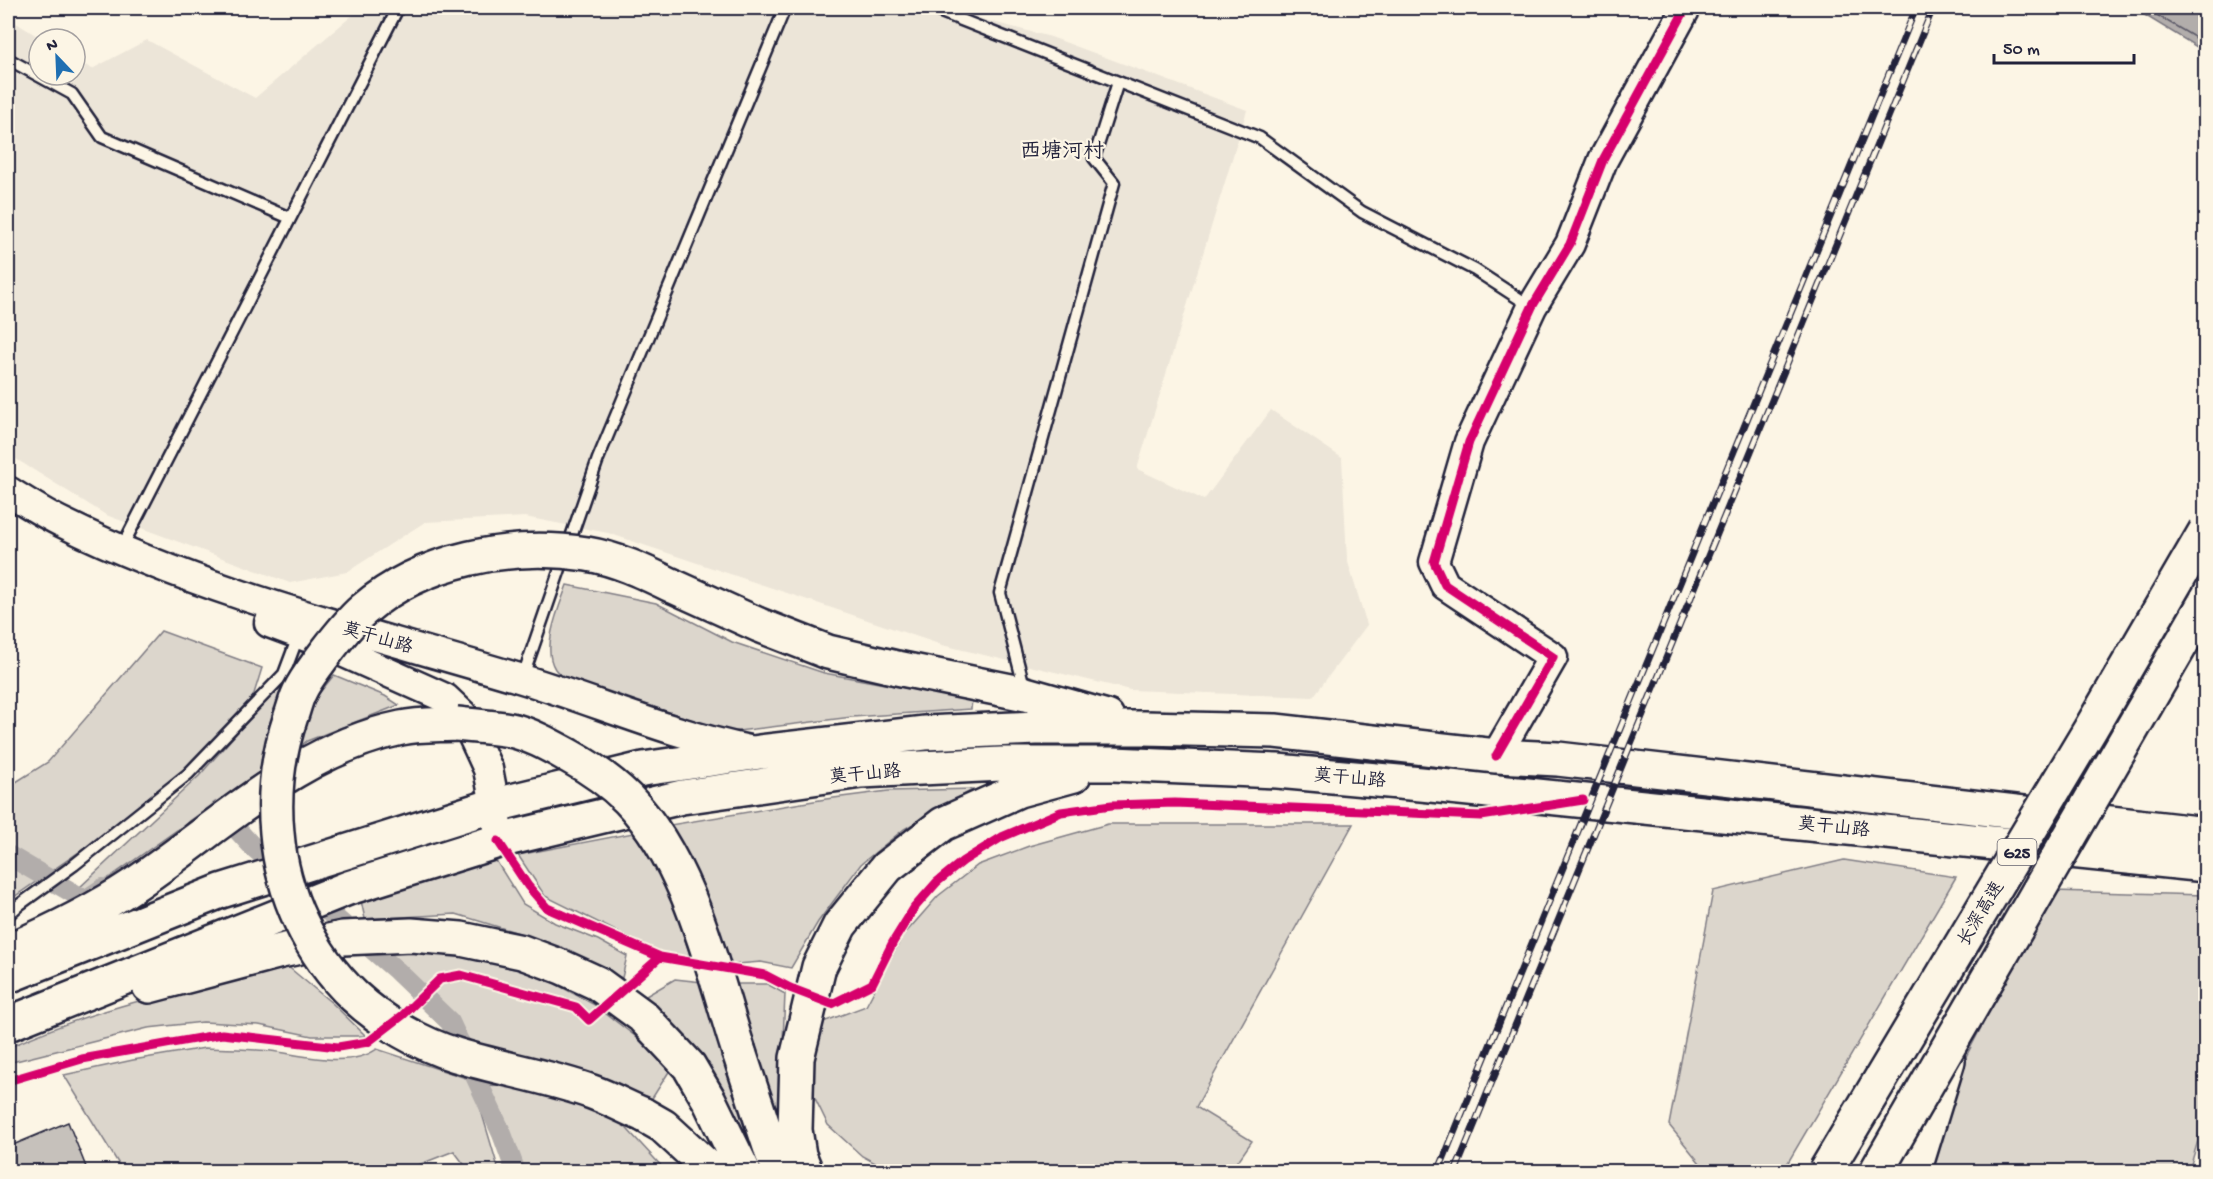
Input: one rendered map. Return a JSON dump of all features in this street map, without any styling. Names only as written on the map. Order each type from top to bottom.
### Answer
[{"type":"highway","name":"长深高速","points":[[1826,1169],[2091,728],[2205,530]]},
{"type":"highway","points":[[713,1172],[663,1126],[642,1114],[591,1092],[454,1054],[400,1030],[355,996],[322,960],[301,923],[288,888],[279,853],[274,807],[281,746],[299,691],[337,637],[364,610],[398,586],[438,568],[502,553],[553,550],[590,554],[628,565],[759,625],[828,652],[1026,694],[1143,728]]},
{"type":"highway","name":"G25","points":[[1876,1172],[2205,601]]},
{"type":"highway","points":[[8,951],[73,922],[133,886],[207,830],[303,765],[351,742],[403,728],[435,725],[456,724],[512,730],[551,746],[585,765],[627,799],[659,839],[691,906],[769,1143],[781,1172]]},
{"type":"highway","name":"莫干山路","points":[[8,976],[221,891],[495,805],[643,770],[760,752],[925,733],[1036,728],[1275,731],[1496,756],[1558,759],[2205,834]]},
{"type":"highway","name":"莫干山路","points":[[12,1022],[348,888],[498,841],[682,797],[861,771],[1001,764],[1113,764],[1277,771],[2205,866]]},
{"type":"highway","points":[[806,1172],[799,1155],[795,1130],[797,1058],[819,967],[840,925],[886,867],[943,824],[1019,790],[1113,764]]},
{"type":"highway","points":[[12,1022],[281,951],[343,939],[411,935],[461,939],[522,952],[562,967],[597,983],[642,1016],[689,1066],[709,1100],[744,1172]]},
{"type":"highway","points":[[1916,1172],[1917,1162],[1958,1028]]},
{"type":"main road","points":[[1496,756],[1553,657],[1445,585],[1434,562],[1469,442],[1532,307],[1570,244],[1603,160],[1686,8]]},
{"type":"main road","name":"莫干山路","points":[[8,491],[61,523],[121,550],[285,610],[522,679],[706,741],[760,752]]},
{"type":"main road","name":"莫干山路","points":[[8,509],[47,532],[127,568],[299,634],[445,698],[464,715],[488,769],[495,805],[498,841]]},
{"type":"lane","points":[[121,550],[398,8]]},
{"type":"lane","points":[[522,679],[598,459],[785,8]]},
{"type":"lane","points":[[931,8],[1260,138],[1362,212],[1476,270],[1532,307]]},
{"type":"lane","points":[[8,59],[72,94],[102,137],[290,218]]},
{"type":"lane","points":[[1026,694],[1000,593],[1114,183],[1094,158],[1118,82]]},
{"type":"lane","points":[[8,915],[188,774],[284,674],[299,634]]},
{"type":"shaded area","points":[[361,8],[938,8],[1051,37],[1247,110],[1137,469],[1204,500],[1271,410],[1342,458],[1347,559],[1367,625],[1313,697],[1130,690],[942,645],[608,533],[525,517],[425,522],[347,572],[290,583],[106,515],[8,454],[8,18],[27,30],[27,87],[87,87],[87,66],[92,69],[147,40],[255,98]]},
{"type":"shaded area","points":[[567,585],[656,603],[732,642],[824,673],[972,700],[971,709],[852,717],[730,732],[566,679],[559,673],[551,660],[551,639]]},
{"type":"shaded area","points":[[161,631],[262,668],[253,697],[180,782],[8,901],[8,787],[48,762]]},
{"type":"shaded area","points":[[297,664],[262,770],[86,894],[78,889],[199,776]]},
{"type":"shaded area","points":[[334,675],[385,696],[399,705],[307,741],[294,751],[308,707]]},
{"type":"shaded area","points":[[974,789],[904,829],[861,864],[818,922],[791,968],[761,962],[725,965],[701,886],[670,825],[888,791]]},
{"type":"shaded area","points":[[1108,824],[1353,824],[1196,1107],[1252,1141],[1231,1171],[890,1171],[862,1156],[828,1125],[812,1092],[815,1055],[823,1022],[866,1006],[903,936],[938,896],[978,865],[1029,846]]},
{"type":"shaded area","points":[[633,833],[664,876],[692,961],[660,953],[545,896],[518,855]]},
{"type":"shaded area","points":[[495,859],[523,904],[555,923],[598,940],[627,956],[622,978],[522,934],[456,914],[365,919],[360,896]]},
{"type":"shaded area","points":[[1844,860],[1956,877],[1783,1171],[1703,1171],[1704,1168],[1669,1125],[1713,891]]},
{"type":"shaded area","points":[[2052,891],[2205,895],[2205,1117],[2189,1171],[1932,1172],[1960,1068]]},
{"type":"shaded area","points":[[387,951],[449,952],[541,976],[593,1004],[635,1036],[670,1070],[651,1100],[609,1081],[475,1046]]},
{"type":"shaded area","points":[[286,965],[333,1004],[366,1036],[312,1036],[259,1025],[203,1022],[148,1028],[8,1063],[8,1048],[75,1021],[145,999]]},
{"type":"shaded area","points":[[675,979],[702,982],[751,1121],[742,1132],[679,1034],[646,996]]},
{"type":"shaded area","points":[[734,984],[767,984],[785,994],[780,1112],[774,1115]]},
{"type":"shaded area","points":[[205,1048],[271,1051],[325,1059],[353,1058],[377,1049],[472,1080],[499,1171],[469,1171],[454,1151],[403,1171],[123,1171],[64,1075]]},
{"type":"shaded area","points":[[488,1085],[554,1090],[604,1104],[666,1171],[522,1171]]},
{"type":"water","points":[[2133,8],[2205,8],[2205,52]]},
{"type":"building","points":[[68,1122],[88,1172],[8,1172],[8,1147]]},
{"type":"waterway","points":[[219,810],[253,847],[283,873]]},
{"type":"waterway","points":[[8,855],[85,900],[103,888]]},
{"type":"waterway","points":[[310,896],[396,970],[450,1022],[502,1134],[516,1172]]},
{"type":"railway","points":[[1438,1172],[1916,8]]},
{"type":"railway","points":[[1455,1172],[1933,8]]},
{"type":"cycle path","points":[[1496,756],[1553,657],[1445,585],[1434,562],[1469,442],[1532,307],[1570,244],[1603,160],[1686,8]]},
{"type":"cycle path","points":[[498,841],[528,886],[547,908],[660,957],[765,975],[790,988],[832,1004],[872,984],[893,942],[914,908],[937,882],[963,861],[1002,837],[1061,812],[1112,805],[1175,803],[1481,816],[1583,800]]},
{"type":"cycle path","points":[[8,1081],[82,1059],[222,1034],[338,1047],[368,1042],[403,1015],[440,979],[461,975],[576,1007],[589,1020],[660,957]]},
{"type":"district","name":"西塘河村","points":[[1062,150]]}]
